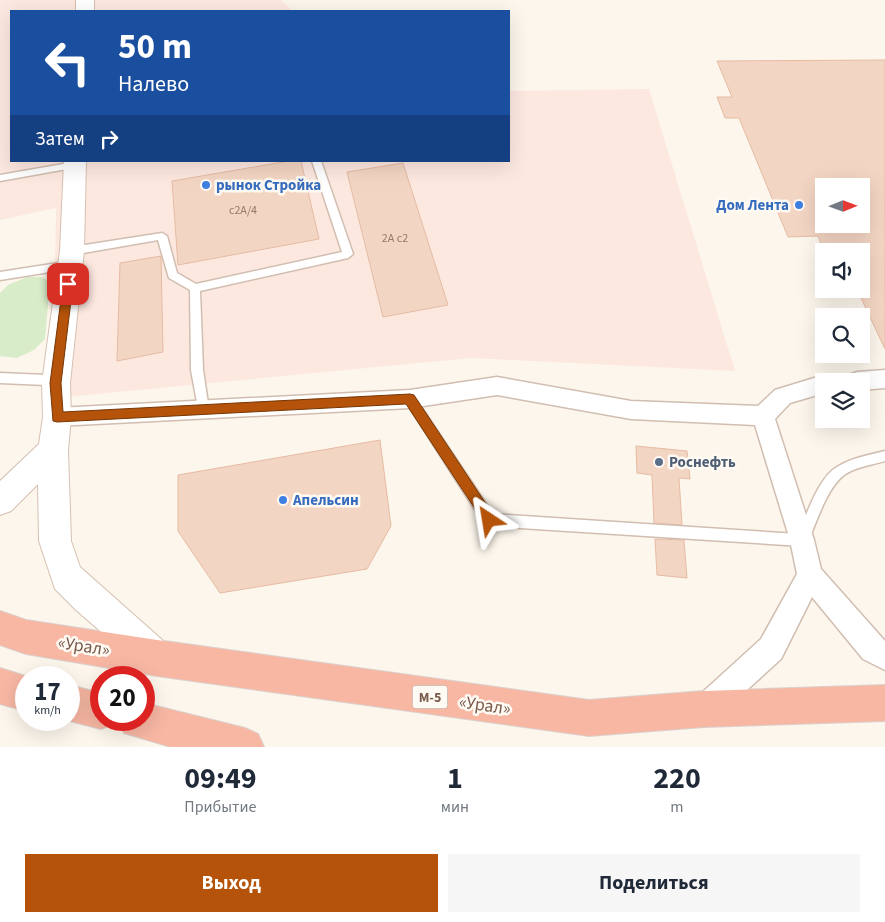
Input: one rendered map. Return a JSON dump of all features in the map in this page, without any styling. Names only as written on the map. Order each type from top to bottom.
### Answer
[{"type":"highway","name":"«Урал»","points":[[0,628],[26,637],[158,658],[589,718],[704,709],[885,703]]},
{"type":"highway","points":[[0,686],[15,689]]},
{"type":"highway","points":[[155,724],[245,747]]},
{"type":"street","points":[[75,163],[71,258],[56,383],[57,417],[53,450],[56,541],[67,577],[88,598],[158,658]]},
{"type":"street","points":[[870,380],[885,379]]},
{"type":"street","points":[[57,417],[410,399],[497,386],[631,410],[763,416],[783,396],[815,387]]},
{"type":"street","points":[[763,416],[802,540],[810,576],[873,649],[885,656]]},
{"type":"street","points":[[0,501],[53,450]]},
{"type":"street","points":[[704,709],[771,649],[810,576]]},
{"type":"lane","points":[[0,276],[162,236],[173,275],[195,288],[348,254],[316,162]]},
{"type":"lane","points":[[0,178],[75,163]]},
{"type":"lane","points":[[195,288],[197,370],[202,410]]},
{"type":"lane","points":[[0,378],[46,380],[56,383]]},
{"type":"lane","points":[[410,399],[489,520],[802,540],[827,485],[833,478],[840,471],[861,462],[885,456]]},
{"type":"shaded area","points":[[0,0],[281,0],[292,10],[10,10],[10,162],[510,162],[510,91],[649,89],[735,371],[471,358],[44,399],[55,267],[56,208],[0,220]]},
{"type":"green space","points":[[27,277],[41,277],[50,281],[45,339],[34,350],[17,358],[0,356],[0,293],[8,285]]},
{"type":"building","name":"Дом Лента","points":[[885,60],[885,349],[870,317],[870,308],[866,308],[861,298],[870,298],[870,243],[821,243],[818,236],[788,237],[739,118],[725,118],[717,97],[732,97],[717,61]]},
{"type":"building","points":[[283,162],[301,162],[319,239],[178,265],[172,181]]},
{"type":"building","points":[[403,163],[448,305],[383,317],[347,172]]},
{"type":"building","points":[[161,256],[163,352],[117,361],[120,263]]},
{"type":"building","name":"Апельсин","points":[[380,440],[391,526],[367,569],[220,593],[178,531],[178,475]]},
{"type":"building","points":[[636,446],[687,451],[690,479],[679,478],[682,525],[654,523],[652,475],[637,473]]},
{"type":"building","points":[[655,539],[684,540],[687,578],[657,575]]},
{"type":"place","name":"рынок Стройка","points":[[206,185]]},
{"type":"place","name":"Дом Лента","points":[[799,205]]},
{"type":"place","name":"Роснефть","points":[[659,462]]},
{"type":"place","name":"Апельсин","points":[[283,500]]},
{"type":"route","points":[[68,284],[56,383],[57,417],[410,399],[489,520]]}]
